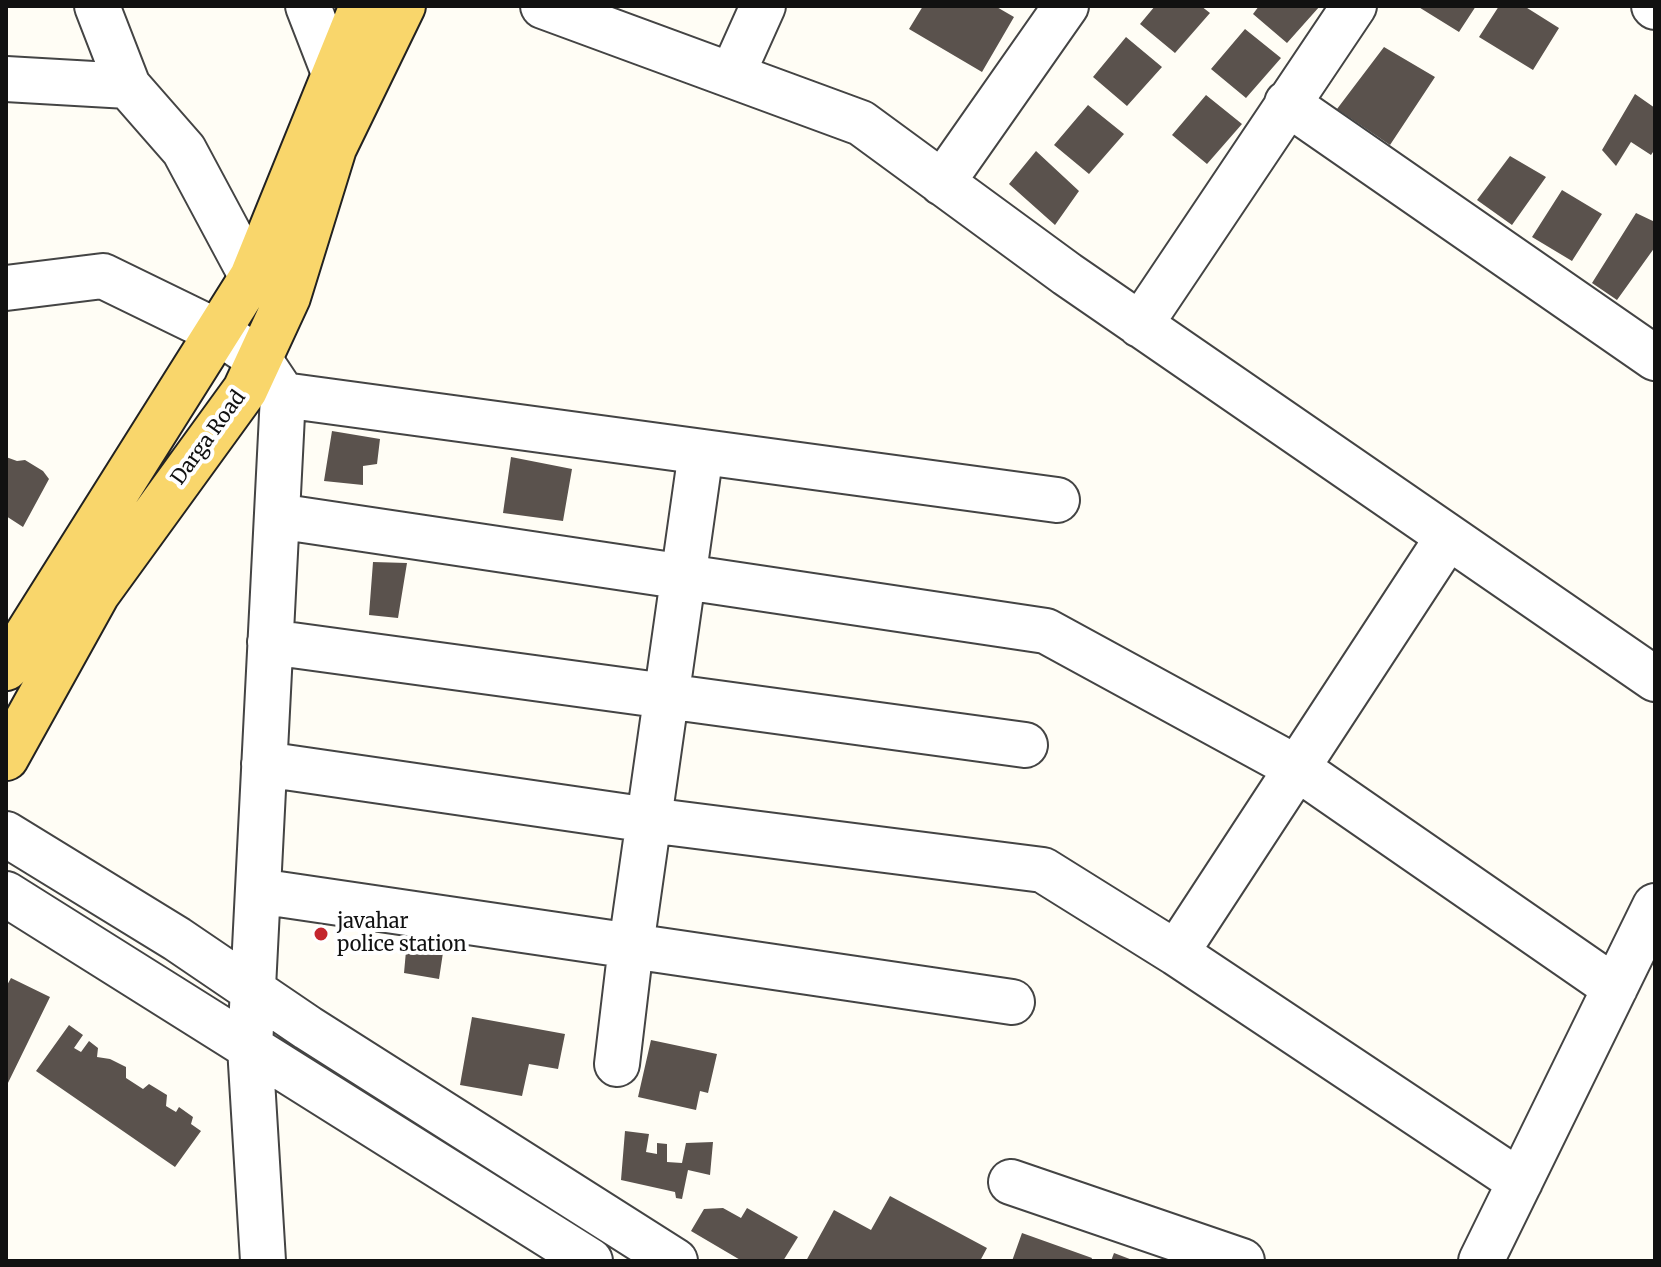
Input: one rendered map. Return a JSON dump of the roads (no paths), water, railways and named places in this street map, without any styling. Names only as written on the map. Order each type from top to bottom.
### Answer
[{"type":"main road","points":[[6,668],[252,277],[362,6]]},
{"type":"main road","name":"Darga Road","points":[[6,758],[97,594],[245,390],[288,297],[334,148],[403,6]]},
{"type":"street","points":[[97,6],[128,86],[184,150],[252,277]]},
{"type":"street","points":[[308,6],[334,73]]},
{"type":"street","points":[[543,6],[861,123],[1140,325],[1655,679]]},
{"type":"street","points":[[732,75],[763,6]]},
{"type":"street","points":[[942,183],[1066,6]]},
{"type":"street","points":[[1140,325],[1354,6]]},
{"type":"street","points":[[6,79],[128,86]]},
{"type":"street","points":[[1287,103],[1655,358]]},
{"type":"street","points":[[6,288],[103,276],[218,332],[259,359],[283,395],[250,1047],[263,1261]]},
{"type":"street","points":[[283,395],[1057,500]]},
{"type":"street","points":[[617,1064],[701,452]]},
{"type":"street","points":[[277,516],[1046,631],[1297,768],[1615,988]]},
{"type":"street","points":[[1176,953],[1448,537]]},
{"type":"street","points":[[270,642],[1025,745]]},
{"type":"street","points":[[264,764],[649,820],[1043,870],[1176,953],[1520,1182]]},
{"type":"street","points":[[6,834],[177,939],[675,1261]]},
{"type":"street","points":[[258,891],[1012,1002]]},
{"type":"street","points":[[6,894],[590,1261]]},
{"type":"street","points":[[1481,1261],[1655,906]]},
{"type":"street","points":[[1011,1182],[1242,1261]]},
{"type":"place","name":"javahar police station","points":[[321,934]]}]
